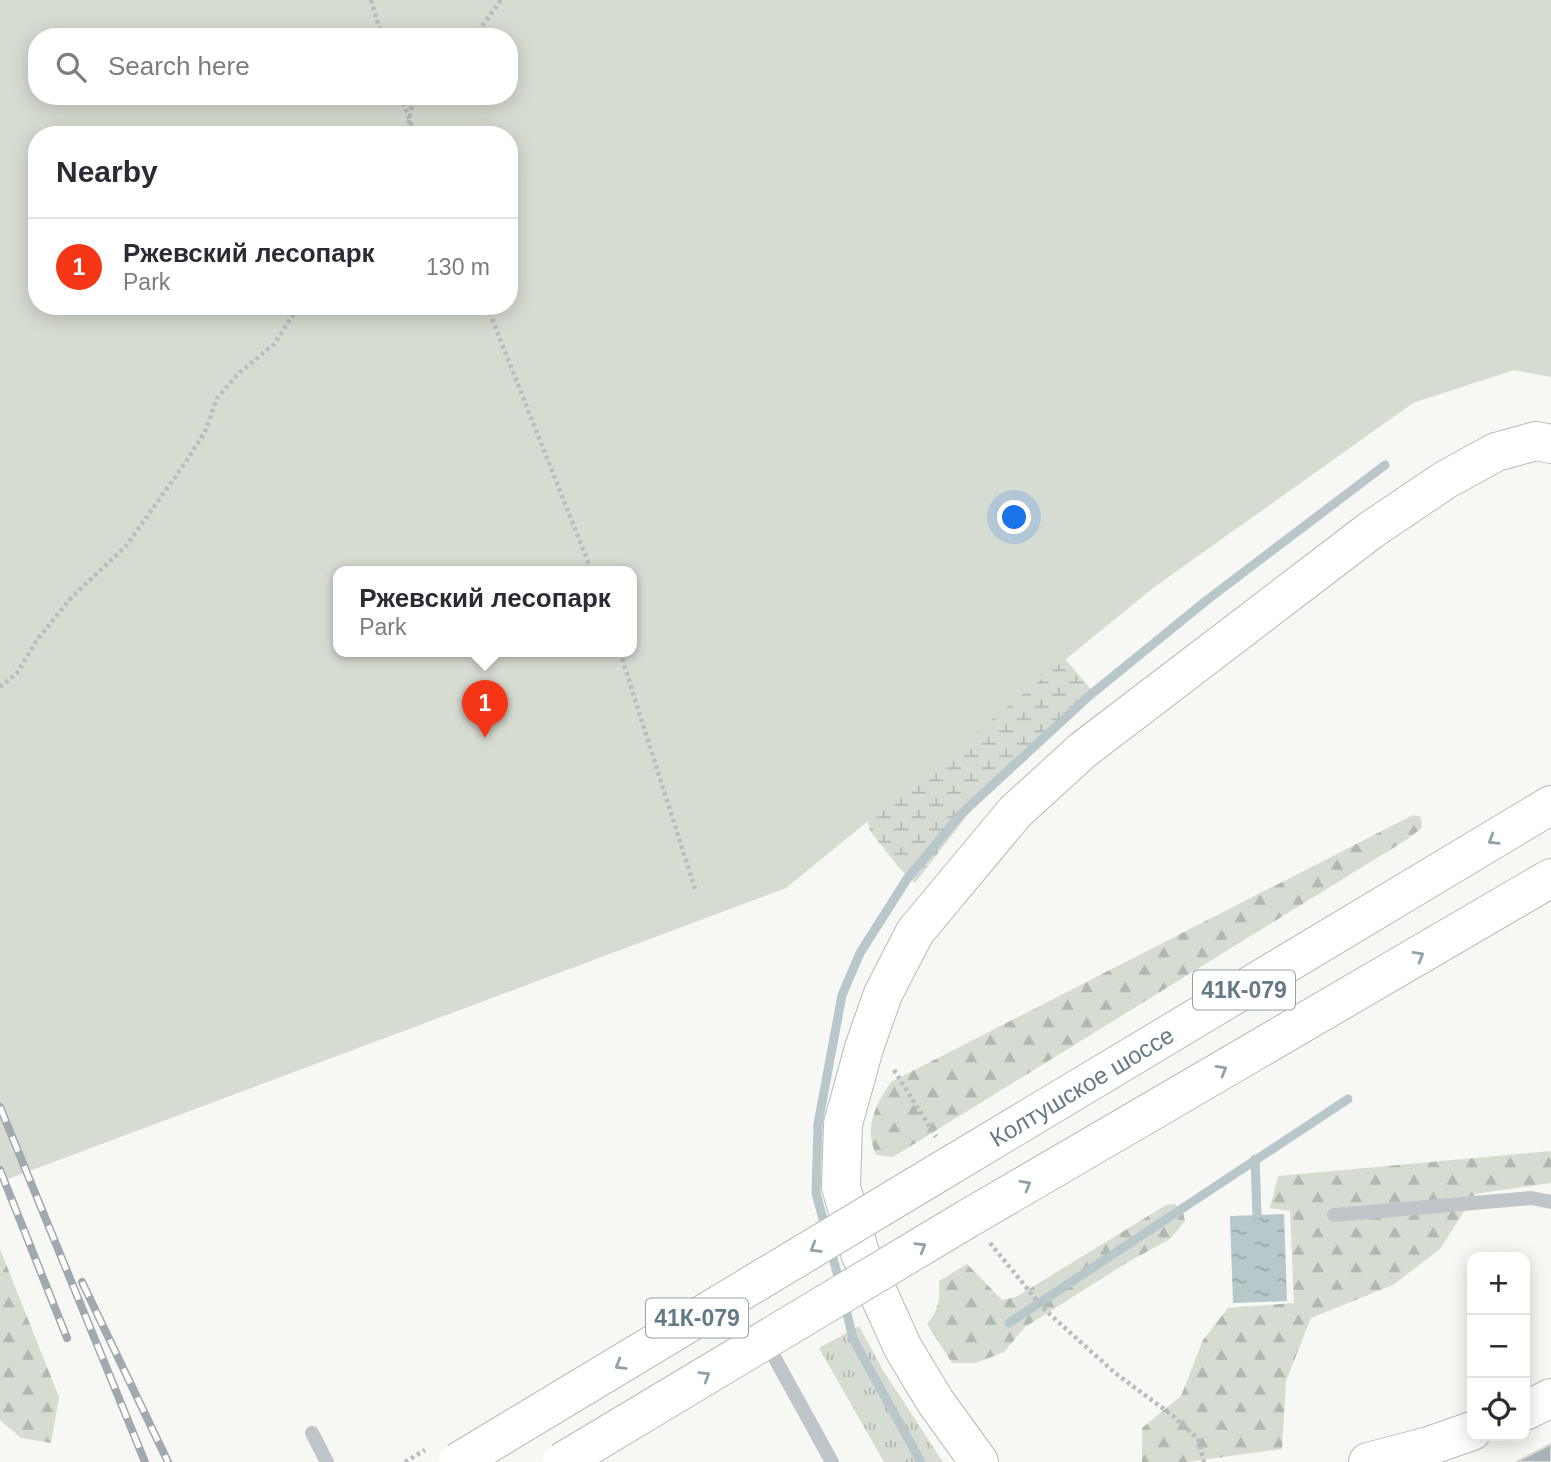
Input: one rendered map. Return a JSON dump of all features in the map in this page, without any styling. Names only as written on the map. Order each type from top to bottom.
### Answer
[{"type":"main road","points":[[975,1459],[903,1348],[860,1253],[841,1187],[843,1124],[864,1048],[883,994],[915,932],[1015,812],[1083,750],[1371,530],[1445,480],[1496,452],[1536,441],[1551,444]]},
{"type":"main road","name":"Колтушское шоссе","points":[[938,1158],[1551,805]]},
{"type":"main road","name":"41К-079","points":[[562,1462],[976,1229],[1551,878]]},
{"type":"main road","name":"41К-079","points":[[458,1462],[938,1158]]},
{"type":"main road","points":[[1530,1408],[1551,1398]]},
{"type":"main road","points":[[1368,1462],[1467,1433]]},
{"type":"lane","points":[[1334,1215],[1531,1198],[1551,1202]]},
{"type":"lane","points":[[761,1331],[832,1462]]},
{"type":"lane","points":[[312,1433],[327,1462]]},
{"type":"path","points":[[371,0],[379,28]]},
{"type":"path","points":[[481,28],[501,0]]},
{"type":"path","points":[[404,105],[411,126]]},
{"type":"path","points":[[406,126],[412,105]]},
{"type":"path","points":[[0,687],[17,673],[37,640],[71,598],[126,546],[205,432],[217,398],[238,374],[274,344],[293,315]]},
{"type":"path","points":[[491,315],[590,566]]},
{"type":"path","points":[[622,657],[696,892]]},
{"type":"path","points":[[894,1069],[938,1158]]},
{"type":"path","points":[[976,1229],[1044,1309],[1115,1373],[1172,1415],[1198,1439],[1204,1462]]},
{"type":"green space","points":[[0,0],[1551,0],[1551,377],[1514,370],[1413,403],[1153,588],[786,888],[0,1182]]},
{"type":"green space","points":[[1058,651],[1096,695],[969,813],[915,883],[870,831],[839,708]]},
{"type":"green space","points":[[1413,815],[1421,817],[1422,828],[1406,840],[893,1157],[876,1155],[871,1126],[880,1099],[891,1082]]},
{"type":"green space","points":[[1551,1151],[1551,1183],[1475,1194],[1440,1249],[1393,1285],[1311,1318],[1286,1381],[1282,1449],[1186,1462],[1142,1462],[1142,1428],[1181,1396],[1203,1340],[1228,1308],[1294,1303],[1290,1211],[1270,1208],[1278,1176]]},
{"type":"green space","points":[[1175,1204],[1183,1212],[1185,1221],[1170,1239],[1128,1262],[1025,1327],[1004,1352],[976,1363],[952,1363],[927,1324],[938,1304],[939,1281],[967,1264],[1002,1300],[1016,1297],[1166,1205]]},
{"type":"green space","points":[[0,1249],[59,1397],[51,1443],[21,1438],[0,1420]]},
{"type":"green space","points":[[859,1326],[884,1372],[943,1462],[884,1462],[819,1348]]},
{"type":"water","points":[[1284,1214],[1287,1301],[1233,1303],[1230,1216]]},
{"type":"building","points":[[1551,1444],[1551,1462],[1516,1462]]},
{"type":"waterway","points":[[826,1230],[816,1193],[818,1124],[842,995],[860,953],[907,879],[961,814],[1089,696],[1207,600],[1385,465]]},
{"type":"waterway","points":[[1009,1323],[1348,1099]]},
{"type":"waterway","points":[[1255,1159],[1257,1215]]},
{"type":"waterway","points":[[830,1247],[840,1284]]},
{"type":"waterway","points":[[845,1305],[853,1339],[921,1462]]},
{"type":"railway","points":[[0,1107],[145,1462]]},
{"type":"railway","points":[[0,1170],[67,1338]]},
{"type":"railway","points":[[82,1282],[168,1462]]},
{"type":"place","name":"Ржевский лесопарк","points":[[485,738]]}]
